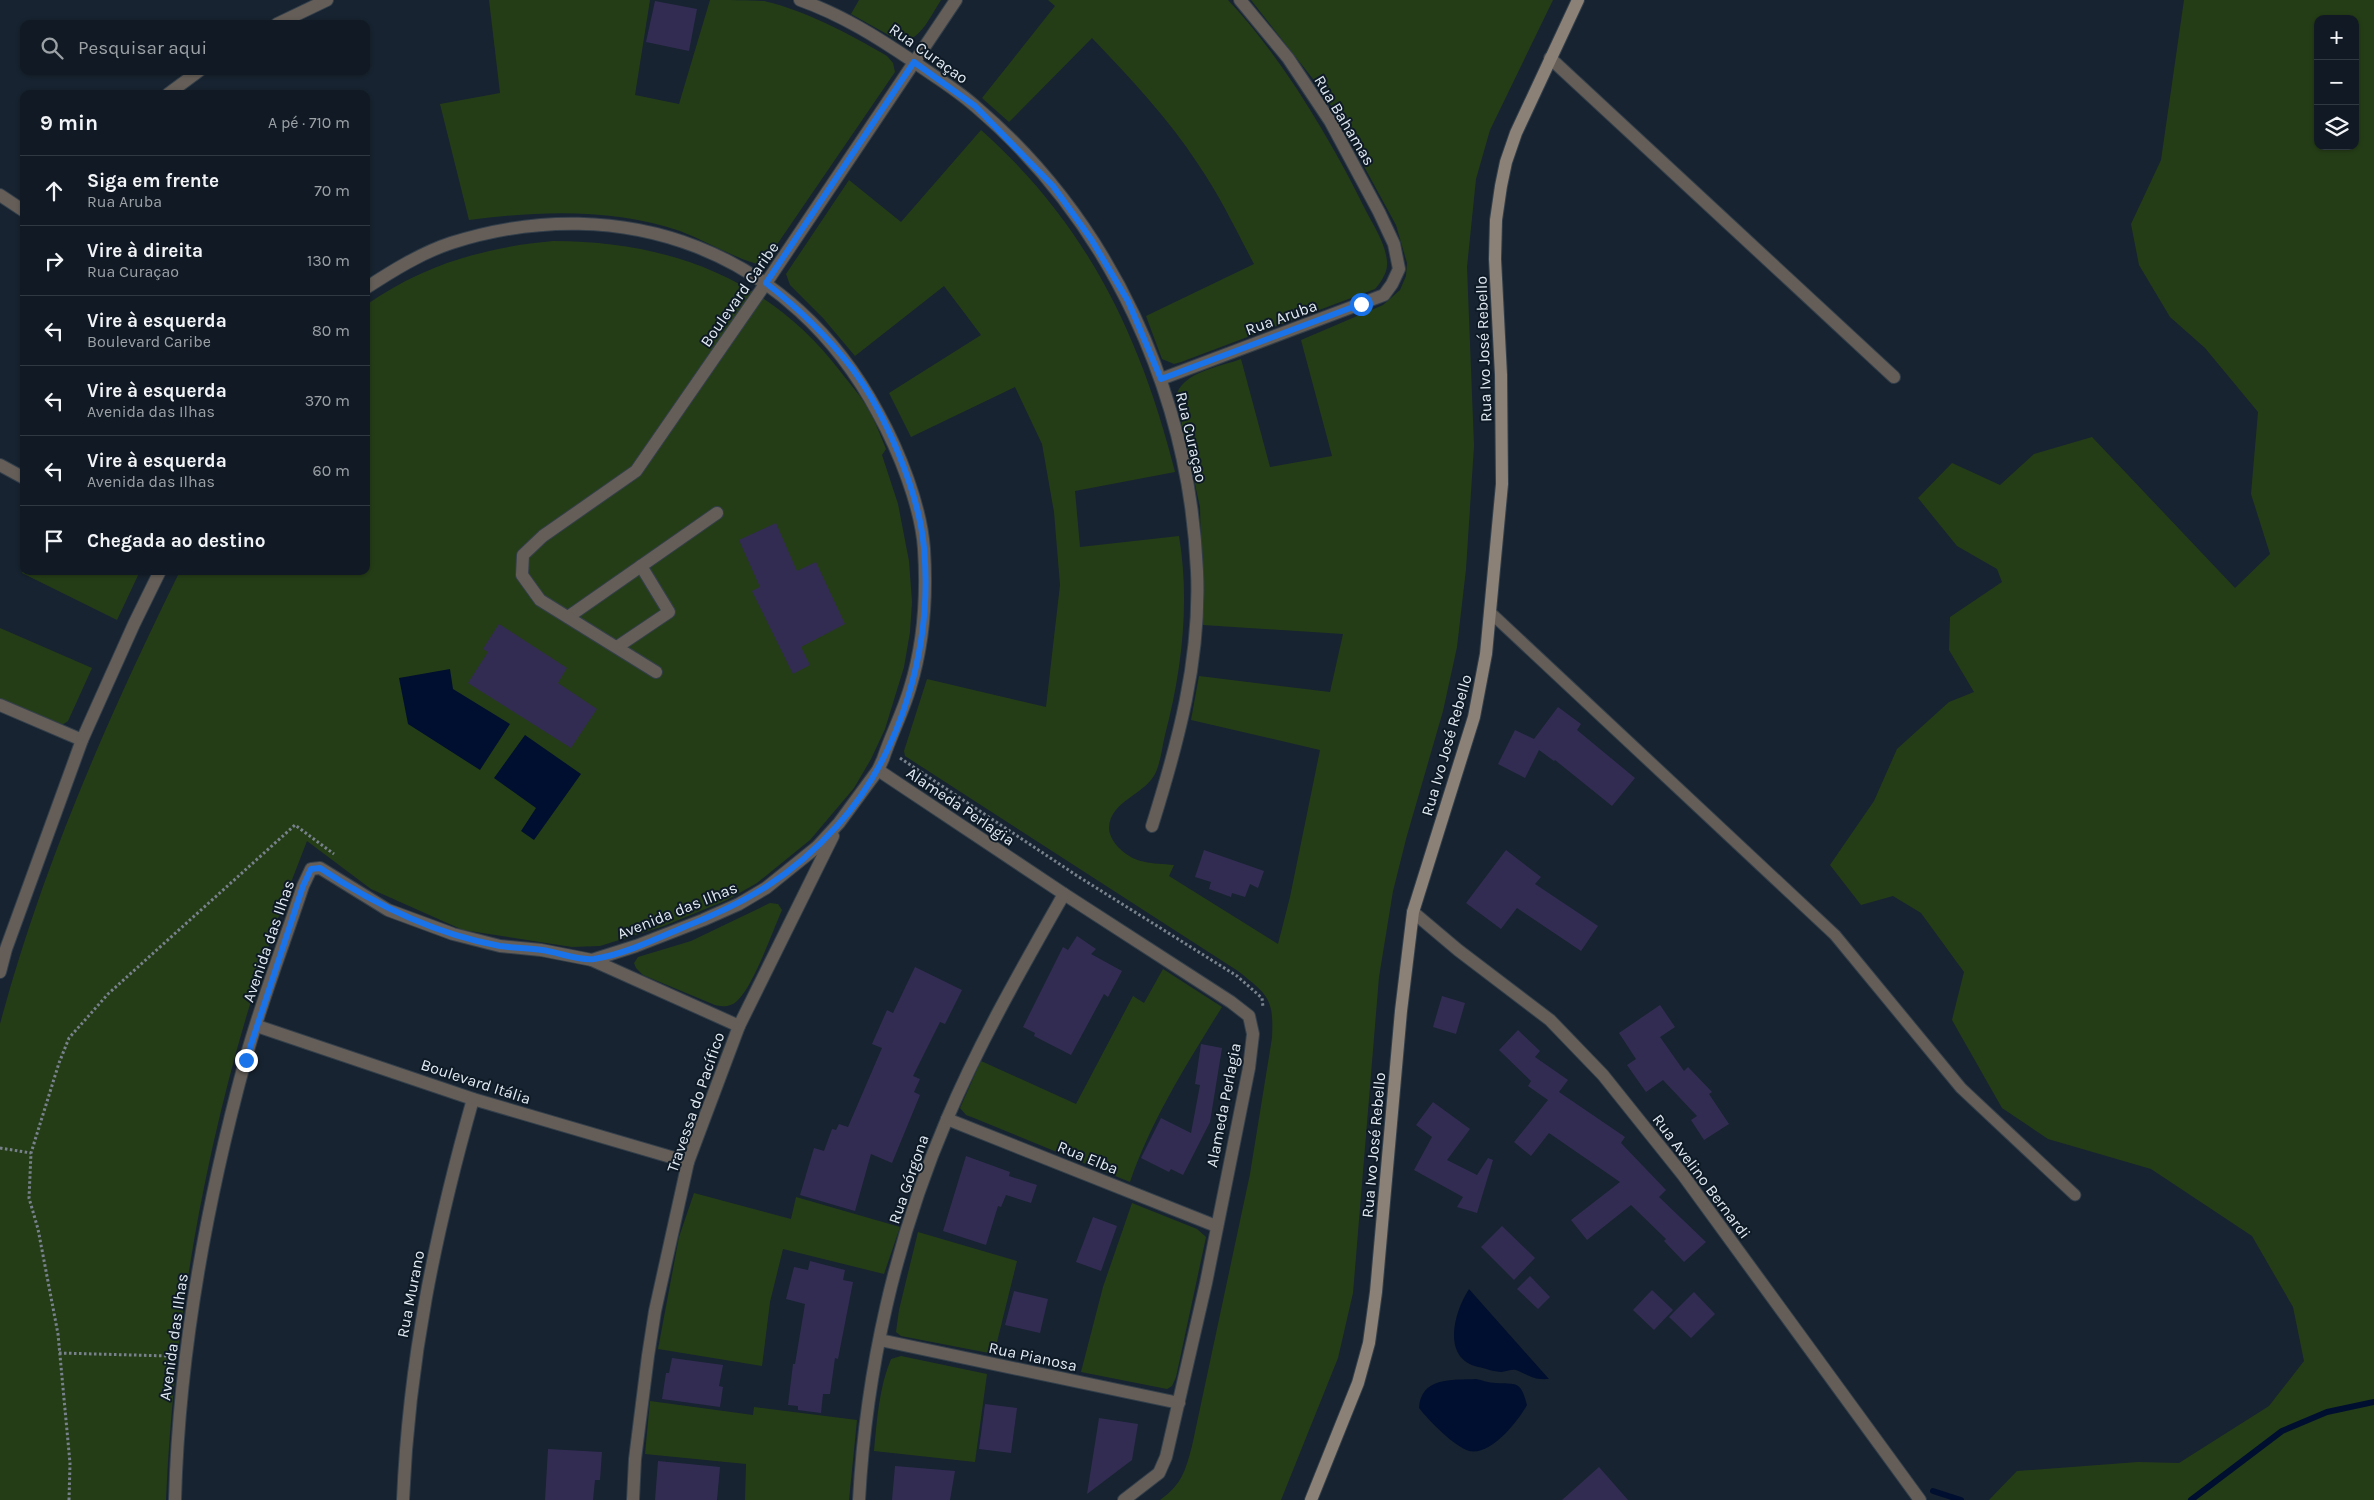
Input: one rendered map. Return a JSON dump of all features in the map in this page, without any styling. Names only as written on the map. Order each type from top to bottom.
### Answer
[{"type":"street","points":[[285,20],[327,0]]},
{"type":"street","name":"Rua Curaçao","points":[[800,0],[828,10],[873,34],[975,106],[1053,186],[1091,239],[1128,301],[1161,379],[1172,414],[1184,465],[1193,521],[1197,573],[1191,669],[1183,721],[1152,826]]},
{"type":"street","name":"Boulevard Caribe","points":[[568,617],[540,600],[522,575],[523,555],[543,536],[636,471],[766,283],[956,0]]},
{"type":"street","name":"Rua Bahamas","points":[[1240,0],[1288,58],[1330,121],[1394,244],[1399,269]]},
{"type":"street","name":"Rua Ivo José Rebello","points":[[1311,1500],[1358,1383],[1369,1343],[1376,1292],[1401,1011],[1414,912],[1474,717],[1482,682],[1492,614],[1502,476],[1501,375],[1495,259],[1496,220],[1509,155],[1529,102],[1578,0]]},
{"type":"street","points":[[1550,58],[1894,377]]},
{"type":"street","points":[[173,90],[194,75]]},
{"type":"street","points":[[0,195],[20,208]]},
{"type":"street","name":"Avenida das Ilhas","points":[[175,1500],[185,1356],[212,1193],[246,1060],[303,886],[311,869],[320,868],[388,910],[453,934],[500,946],[541,950],[592,960],[649,941],[739,904],[793,868],[839,823],[878,770],[911,685],[923,630],[924,546],[916,510],[898,451],[852,369],[807,317],[766,283],[712,253],[681,240],[641,229],[570,224],[518,228],[450,244],[402,266],[370,286]]},
{"type":"street","name":"Rua Aruba","points":[[1161,379],[1384,295],[1399,269]]},
{"type":"street","points":[[0,465],[20,476]]},
{"type":"street","points":[[656,672],[568,617],[717,514]]},
{"type":"street","points":[[617,647],[669,612],[641,566]]},
{"type":"street","points":[[0,972],[3,948],[82,740],[158,575]]},
{"type":"street","points":[[0,705],[82,740]]},
{"type":"street","name":"Alameda Perlagia","points":[[878,770],[1231,1002],[1249,1016],[1253,1034],[1249,1068],[1166,1457],[1159,1473],[1124,1500]]},
{"type":"street","name":"Travessa do Pacífico","points":[[633,1500],[635,1459],[649,1347],[688,1162],[739,1026],[839,823]]},
{"type":"street","name":"Rua Górgona","points":[[859,1500],[867,1412],[880,1340],[911,1217],[947,1119],[997,1014],[1064,894]]},
{"type":"street","name":"Rua Avelino Bernardi","points":[[1414,912],[1458,950],[1550,1020],[1603,1075],[1683,1175],[1920,1500]]},
{"type":"street","points":[[592,960],[739,1026]]},
{"type":"street","name":"Boulevard Itália","points":[[257,1026],[473,1099],[688,1162]]},
{"type":"street","name":"Rua Murano","points":[[403,1500],[407,1430],[419,1327],[439,1227],[473,1099]]},
{"type":"street","name":"Rua Elba","points":[[947,1119],[1216,1226]]},
{"type":"street","name":"Rua Pianosa","points":[[880,1340],[1179,1403]]},
{"type":"lane","points":[[1492,614],[1835,936],[1961,1088],[2075,1195]]},
{"type":"path","points":[[886,749],[1071,872],[1237,976],[1262,998],[1264,1008]]},
{"type":"path","points":[[69,1500],[70,1463],[59,1353],[40,1239],[29,1198],[31,1153],[59,1063],[70,1038],[108,994],[295,824],[342,861]]},
{"type":"path","points":[[0,1148],[31,1153]]},
{"type":"path","points":[[59,1353],[185,1356]]},
{"type":"green space","points":[[489,0],[650,0],[635,95],[679,104],[710,0],[764,1],[812,17],[887,56],[893,63],[895,72],[778,243],[757,264],[680,231],[628,218],[548,213],[469,220],[440,104],[500,93]]},
{"type":"green space","points":[[859,0],[941,0],[920,32],[914,37],[901,42],[851,14]]},
{"type":"green space","points":[[1048,0],[1228,0],[1267,47],[1304,100],[1337,155],[1379,235],[1386,255],[1387,266],[1384,277],[1375,289],[1181,362],[1174,364],[1162,359],[1146,316],[1254,264],[1214,188],[1186,147],[1148,99],[1092,38],[1009,122],[982,98],[1055,6]]},
{"type":"green space","points":[[1251,0],[1553,0],[1490,130],[1476,179],[1467,267],[1474,446],[1466,569],[1457,647],[1443,711],[1393,891],[1379,977],[1353,1293],[1338,1358],[1281,1500],[1160,1500],[1182,1477],[1192,1446],[1250,1174],[1272,1038],[1270,1006],[1262,992],[1238,971],[905,756],[904,751],[927,679],[1046,707],[1060,585],[1054,512],[1042,444],[1015,387],[911,437],[889,393],[981,335],[944,286],[855,356],[823,318],[790,285],[786,274],[849,180],[901,222],[981,130],[1018,166],[1051,204],[1080,244],[1105,286],[1127,329],[1161,422],[1175,472],[1075,491],[1080,547],[1179,536],[1182,561],[1184,611],[1180,661],[1159,763],[1156,772],[1145,787],[1115,811],[1111,818],[1110,833],[1117,846],[1131,857],[1144,862],[1174,865],[1169,876],[1278,944],[1290,897],[1320,750],[1191,720],[1199,676],[1330,692],[1343,634],[1203,625],[1200,507],[1176,397],[1179,389],[1193,376],[1241,359],[1270,467],[1332,456],[1301,340],[1383,305],[1400,290],[1406,276],[1407,263],[1396,225],[1324,93]]},
{"type":"green space","points":[[2184,0],[2374,0],[2374,1500],[1989,1500],[2017,1471],[2138,1462],[2179,1463],[2269,1406],[2304,1361],[2293,1307],[2252,1236],[2151,1169],[2048,1139],[2002,1108],[1952,1020],[1964,972],[1921,913],[1893,896],[1861,905],[1830,865],[1874,801],[1897,749],[1949,702],[1974,692],[1949,650],[1950,617],[2002,582],[1997,569],[1957,546],[1918,498],[1952,463],[2000,485],[2034,454],[2092,437],[2235,588],[2270,554],[2251,494],[2258,412],[2205,348],[2170,317],[2139,265],[2131,224],[2161,160]]},
{"type":"green space","points":[[553,241],[595,243],[636,248],[676,258],[713,271],[748,289],[781,311],[812,339],[863,401],[874,420],[886,449],[882,455],[898,504],[909,561],[912,602],[910,632],[904,667],[885,729],[871,759],[854,788],[810,840],[757,883],[727,900],[664,926],[600,946],[572,947],[463,930],[371,889],[307,841],[277,921],[251,1001],[228,1082],[209,1164],[193,1247],[180,1331],[171,1415],[166,1500],[0,1500],[0,1024],[17,965],[56,850],[102,737],[178,575],[370,575],[370,302],[410,279],[455,260],[479,253]]},
{"type":"green space","points":[[26,575],[138,575],[117,620]]},
{"type":"green space","points":[[0,628],[92,668],[68,721],[62,725],[0,701]]},
{"type":"green space","points":[[770,903],[778,904],[782,910],[750,983],[737,1001],[732,1004],[715,1005],[643,975],[636,968],[634,963],[638,957],[691,941]]},
{"type":"green space","points":[[1163,969],[1222,1007],[1183,1070],[1159,1114],[1130,1182],[966,1115],[960,1108],[981,1061],[1076,1104],[1133,996],[1144,1003]]},
{"type":"green space","points":[[694,1193],[791,1219],[796,1197],[900,1227],[884,1274],[783,1249],[770,1302],[762,1366],[658,1349],[679,1237]]},
{"type":"green space","points":[[1132,1203],[1197,1229],[1206,1237],[1176,1377],[1172,1386],[1167,1389],[1081,1372],[1103,1287]]},
{"type":"green space","points":[[918,1232],[1017,1261],[994,1354],[901,1336],[896,1332],[899,1310]]},
{"type":"green space","points":[[901,1356],[987,1374],[975,1462],[874,1451],[879,1404],[887,1370],[891,1359]]},
{"type":"green space","points":[[650,1401],[753,1415],[754,1407],[857,1420],[849,1500],[745,1500],[746,1464],[645,1454]]},
{"type":"water","points":[[450,669],[453,689],[510,724],[480,770],[408,724],[399,678]]},
{"type":"water","points":[[525,735],[581,774],[534,840],[521,831],[536,808],[494,778]]},
{"type":"water","points":[[1469,1289],[1549,1379],[1535,1378],[1516,1370],[1498,1372],[1466,1362],[1459,1354],[1455,1344],[1454,1333],[1459,1310]]},
{"type":"water","points":[[1476,1379],[1491,1383],[1517,1385],[1523,1392],[1527,1405],[1517,1420],[1495,1443],[1477,1451],[1469,1451],[1449,1439],[1419,1408],[1421,1398],[1431,1385],[1448,1380]]},
{"type":"building","points":[[655,1],[697,9],[689,51],[646,42]]},
{"type":"building","points":[[776,523],[797,571],[816,562],[845,624],[801,647],[810,665],[793,674],[752,591],[760,587],[739,540]]},
{"type":"building","points":[[499,624],[567,668],[558,683],[597,709],[571,748],[468,683],[488,652],[483,649]]},
{"type":"building","points":[[1558,707],[1581,724],[1577,730],[1635,778],[1612,806],[1555,760],[1539,750],[1525,778],[1498,764],[1515,730],[1534,739]]},
{"type":"building","points":[[1204,850],[1264,871],[1258,888],[1250,884],[1245,897],[1232,893],[1231,897],[1209,889],[1211,882],[1195,877]]},
{"type":"building","points":[[1506,850],[1541,877],[1535,884],[1598,926],[1581,951],[1517,908],[1501,929],[1466,903]]},
{"type":"building","points":[[1077,936],[1096,949],[1091,954],[1122,971],[1108,997],[1104,994],[1071,1055],[1034,1036],[1035,1033],[1023,1027],[1063,947],[1068,950]]},
{"type":"building","points":[[915,967],[962,990],[945,1024],[940,1022],[913,1076],[920,1079],[914,1092],[920,1095],[892,1163],[871,1154],[855,1211],[800,1195],[814,1148],[824,1151],[832,1129],[836,1130],[839,1124],[848,1127],[882,1048],[872,1044],[887,1010],[893,1013]]},
{"type":"building","points":[[1442,996],[1465,1003],[1456,1034],[1433,1027]]},
{"type":"building","points":[[1660,1005],[1675,1027],[1660,1037],[1684,1071],[1688,1067],[1712,1092],[1709,1094],[1729,1124],[1704,1140],[1691,1120],[1697,1116],[1663,1080],[1646,1092],[1627,1065],[1636,1059],[1619,1033]]},
{"type":"building","points":[[1518,1030],[1540,1051],[1535,1057],[1568,1080],[1559,1092],[1625,1137],[1621,1143],[1666,1190],[1659,1197],[1706,1242],[1684,1262],[1664,1241],[1666,1239],[1631,1205],[1587,1240],[1571,1220],[1620,1182],[1549,1133],[1531,1156],[1514,1142],[1548,1100],[1528,1086],[1531,1081],[1499,1050]]},
{"type":"building","points":[[1201,1044],[1222,1048],[1210,1122],[1183,1175],[1171,1169],[1169,1172],[1141,1158],[1161,1118],[1191,1133],[1200,1085],[1195,1084]]},
{"type":"building","points":[[1433,1102],[1470,1129],[1447,1160],[1477,1175],[1488,1158],[1493,1160],[1477,1213],[1457,1207],[1463,1197],[1414,1170],[1432,1137],[1416,1125]]},
{"type":"building","points":[[966,1156],[1010,1172],[1009,1176],[1037,1185],[1031,1203],[1006,1195],[1001,1207],[998,1206],[986,1245],[943,1231]]},
{"type":"building","points":[[1093,1217],[1117,1226],[1101,1271],[1076,1262]]},
{"type":"building","points":[[1502,1226],[1535,1258],[1514,1280],[1481,1247]]},
{"type":"building","points":[[810,1261],[845,1270],[843,1280],[853,1282],[838,1359],[835,1358],[830,1394],[823,1394],[821,1413],[798,1410],[798,1406],[788,1405],[793,1364],[795,1364],[805,1304],[786,1299],[794,1267],[808,1270]]},
{"type":"building","points":[[1530,1276],[1550,1297],[1538,1309],[1517,1289]]},
{"type":"building","points":[[1652,1290],[1673,1310],[1654,1330],[1633,1310]]},
{"type":"building","points":[[1014,1291],[1048,1299],[1040,1333],[1005,1325]]},
{"type":"building","points":[[1694,1292],[1715,1314],[1691,1338],[1669,1317]]},
{"type":"building","points":[[672,1358],[723,1365],[719,1386],[723,1387],[720,1407],[662,1399],[666,1373],[669,1373]]},
{"type":"building","points":[[985,1404],[1017,1408],[1011,1453],[979,1449]]},
{"type":"building","points":[[1099,1418],[1138,1424],[1132,1460],[1087,1494]]},
{"type":"building","points":[[548,1449],[602,1452],[600,1480],[595,1480],[593,1500],[545,1500]]},
{"type":"building","points":[[658,1461],[720,1467],[717,1500],[655,1500]]},
{"type":"building","points":[[895,1466],[955,1471],[950,1500],[892,1500]]},
{"type":"building","points":[[1599,1467],[1628,1500],[1562,1500]]},
{"type":"waterway","points":[[2191,1500],[2282,1431],[2327,1412],[2374,1402]]},
{"type":"waterway","points":[[1933,1491],[1961,1500]]},
{"type":"route","points":[[246,1060],[303,886],[311,869],[320,868],[388,910],[453,934],[500,946],[541,950],[592,960],[636,946],[704,920],[739,904],[766,888],[817,847],[839,823],[878,770],[911,685],[923,630],[924,546],[916,510],[898,451],[868,394],[852,369],[807,317],[766,283],[914,62],[945,82],[975,106],[1053,186],[1091,239],[1128,301],[1161,379],[1361,304]]}]
